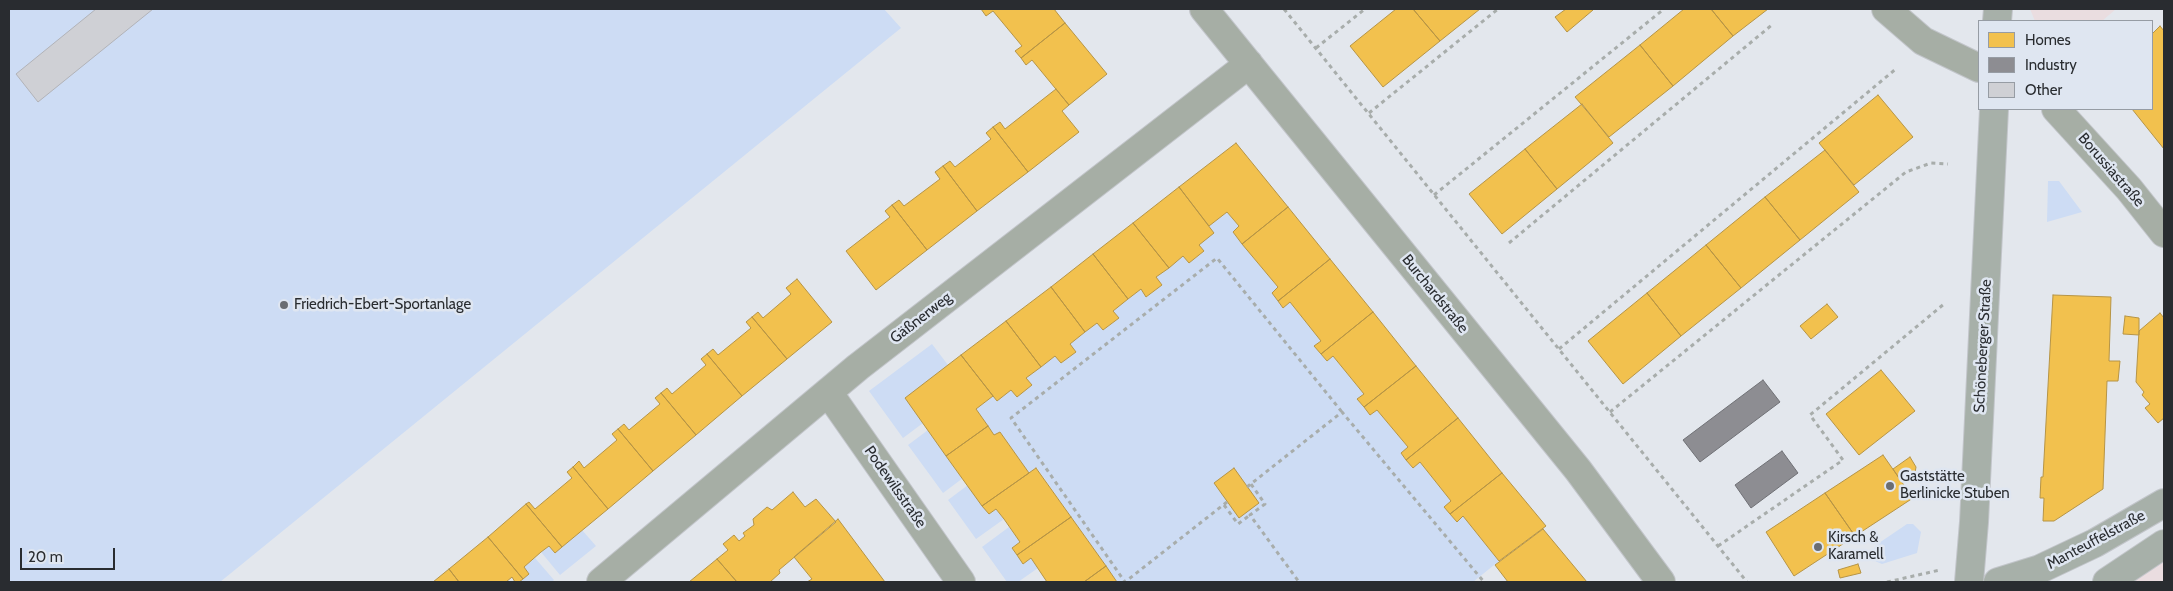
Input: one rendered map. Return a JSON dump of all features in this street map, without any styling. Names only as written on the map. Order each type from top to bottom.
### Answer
[{"type":"main road","name":"Schöneberger Straße","points":[[1969,582],[1994,110]]},
{"type":"main road","name":"Manteuffelstraße","points":[[1998,582],[2040,569],[2095,544],[2164,503]]},
{"type":"main road","points":[[2107,582],[2164,544]]},
{"type":"street","name":"Burchardstraße","points":[[1204,9],[1578,470],[1661,582]]},
{"type":"street","points":[[1886,9],[1923,41],[1978,68]]},
{"type":"street","name":"Gäßnerweg","points":[[601,582],[828,392],[1249,64]]},
{"type":"street","name":"Borussiastraße","points":[[2057,110],[2129,190],[2164,233]]},
{"type":"street","name":"Podewilsstraße","points":[[828,392],[961,582]]},
{"type":"path","points":[[1284,9],[1747,582]]},
{"type":"path","points":[[1316,48],[1365,9]]},
{"type":"path","points":[[1368,113],[1498,9]]},
{"type":"path","points":[[1434,195],[1664,9]]},
{"type":"path","points":[[1508,243],[1773,24]]},
{"type":"path","points":[[1559,349],[1897,68]]},
{"type":"path","points":[[1610,412],[1906,172],[1931,163],[1948,164]]},
{"type":"path","points":[[1251,484],[1265,504],[1238,524],[1226,504],[1125,582],[1012,418],[1217,258],[1484,582]]},
{"type":"path","points":[[1718,546],[1843,460],[1810,415],[1944,304]]},
{"type":"path","points":[[1247,487],[1342,412]]},
{"type":"path","points":[[1250,515],[1299,582]]},
{"type":"path","points":[[1887,582],[1906,578]]},
{"type":"shaded area","name":"Friedrich-Ebert-Sportanlage","points":[[9,9],[884,9],[901,28],[220,582],[9,582]]},
{"type":"shaded area","points":[[2030,9],[2116,9],[2103,20],[2035,20]]},
{"type":"shaded area","points":[[2048,181],[2059,181],[2082,212],[2047,222]]},
{"type":"shaded area","points":[[1227,212],[1239,226],[1233,232],[1278,287],[1272,293],[1283,307],[1290,302],[1321,341],[1315,346],[1321,354],[1327,361],[1333,356],[1364,394],[1358,400],[1370,415],[1377,410],[1408,447],[1401,453],[1412,468],[1420,462],[1451,501],[1444,507],[1457,522],[1463,516],[1499,561],[1473,582],[1117,582],[1037,468],[1029,473],[1000,432],[994,435],[976,409],[993,396],[997,401],[1011,390],[1017,397],[1032,385],[1026,378],[1055,356],[1061,363],[1076,352],[1070,344],[1097,323],[1104,330],[1119,318],[1113,311],[1141,289],[1147,297],[1162,285],[1156,277],[1183,256],[1189,263],[1204,252],[1199,245],[1209,226]]},
{"type":"shaded area","points":[[932,344],[948,365],[923,423],[903,438],[869,391]]},
{"type":"shaded area","points":[[928,430],[963,478],[943,493],[908,445]]},
{"type":"shaded area","points":[[968,485],[989,514],[996,509],[1004,519],[976,539],[948,500]]},
{"type":"shaded area","points":[[1907,524],[1913,524],[1921,532],[1917,553],[1882,564],[1875,561],[1872,553],[1876,545]]},
{"type":"shaded area","points":[[1009,527],[1020,542],[1012,548],[1023,564],[1031,558],[1038,568],[1018,582],[1007,582],[982,547]]},
{"type":"shaded area","points":[[582,530],[596,546],[560,575],[541,552],[549,546],[555,553]]},
{"type":"shaded area","points":[[535,558],[554,580],[552,582],[519,582],[529,574],[524,567]]},
{"type":"shaded area","points":[[2164,560],[2164,582],[2130,582]]},
{"type":"building: Homes","points":[[981,9],[1054,9],[1065,23],[1021,58],[1015,51],[1022,46],[993,11],[986,16]]},
{"type":"building: Homes","points":[[1396,9],[1413,9],[1440,41],[1383,87],[1350,46]]},
{"type":"building: Homes","points":[[1413,9],[1480,9],[1440,41]]},
{"type":"building: Homes","points":[[1566,9],[1593,10],[1567,32],[1555,17]]},
{"type":"building: Homes","points":[[1684,9],[1711,9],[1733,36],[1673,86],[1640,45]]},
{"type":"building: Homes","points":[[1711,9],[1768,9],[1733,36]]},
{"type":"building: Homes","points":[[1065,23],[1107,74],[1069,105],[1032,60],[1026,65],[1021,58]]},
{"type":"building: Homes","points":[[2160,26],[2164,31],[2164,149],[2133,110],[2153,110],[2153,33]]},
{"type":"building: Homes","points":[[1640,45],[1673,86],[1609,137],[1575,97]]},
{"type":"building: Homes","points":[[1056,89],[1069,105],[1062,111],[1079,132],[1028,172],[993,127],[1000,122],[1005,129]]},
{"type":"building: Homes","points":[[1878,95],[1913,137],[1854,185],[1819,143]]},
{"type":"building: Homes","points":[[1582,104],[1613,143],[1557,189],[1525,149]]},
{"type":"building: Homes","points":[[993,127],[1028,172],[977,211],[943,166],[950,161],[955,167],[991,139],[986,133]]},
{"type":"building: Homes","points":[[1236,143],[1288,207],[1242,244],[1233,232],[1239,226],[1227,212],[1209,226],[1179,187]]},
{"type":"building: Homes","points":[[1525,149],[1557,189],[1502,234],[1469,194]]},
{"type":"building: Homes","points":[[1825,150],[1859,192],[1800,240],[1765,197]]},
{"type":"building: Homes","points":[[943,166],[977,211],[927,250],[892,205],[899,200],[904,206],[940,179],[935,172]]},
{"type":"building: Homes","points":[[1179,187],[1214,233],[1199,245],[1204,251],[1189,263],[1183,256],[1169,268],[1133,223]]},
{"type":"building: Homes","points":[[1765,197],[1800,240],[1741,288],[1706,245]]},
{"type":"building: Homes","points":[[892,205],[927,250],[876,290],[846,251],[890,217],[885,211]]},
{"type":"building: Homes","points":[[1288,207],[1330,259],[1278,301],[1272,293],[1278,287],[1242,244]]},
{"type":"building: Homes","points":[[1133,223],[1169,268],[1156,277],[1162,285],[1146,297],[1141,289],[1128,299],[1093,254]]},
{"type":"building: Homes","points":[[1706,245],[1741,288],[1681,336],[1647,293]]},
{"type":"building: Homes","points":[[1093,254],[1128,299],[1113,311],[1119,318],[1103,330],[1097,323],[1085,332],[1051,287]]},
{"type":"building: Homes","points":[[1330,259],[1373,312],[1321,354],[1314,346],[1321,341],[1290,302],[1283,308],[1278,301]]},
{"type":"building: Homes","points":[[797,279],[832,322],[787,359],[752,317],[758,312],[763,318],[791,294],[786,288]]},
{"type":"building: Homes","points":[[1051,287],[1085,332],[1070,344],[1076,352],[1061,363],[1055,356],[1041,367],[1006,321]]},
{"type":"building: Homes","points":[[1647,293],[1681,336],[1623,384],[1588,341]]},
{"type":"building: Homes","points":[[2053,295],[2111,297],[2109,361],[2120,361],[2118,381],[2107,381],[2103,489],[2054,521],[2043,521],[2044,498],[2040,498],[2041,477],[2043,477]]},
{"type":"building: Homes","points":[[1827,304],[1838,317],[1811,339],[1800,326]]},
{"type":"building: Homes","points":[[1373,312],[1416,366],[1364,407],[1357,399],[1364,394],[1333,356],[1327,361],[1321,354]]},
{"type":"building: Homes","points":[[2160,313],[2164,318],[2164,418],[2158,423],[2145,408],[2150,404],[2142,395],[2144,392],[2136,382],[2139,331]]},
{"type":"building: Homes","points":[[2125,316],[2139,318],[2139,335],[2123,334]]},
{"type":"building: Homes","points":[[752,317],[787,359],[742,396],[707,354],[713,349],[718,355],[751,328],[746,322]]},
{"type":"building: Homes","points":[[1006,321],[1041,367],[1026,378],[1032,385],[1017,397],[1011,390],[997,401],[961,355]]},
{"type":"building: Homes","points":[[707,354],[742,396],[696,435],[661,393],[667,388],[672,394],[706,365],[701,359]]},
{"type":"building: Homes","points":[[961,355],[993,396],[976,409],[988,426],[946,456],[905,398]]},
{"type":"building: Homes","points":[[1416,366],[1458,418],[1406,460],[1401,453],[1408,447],[1377,410],[1370,415],[1364,407]]},
{"type":"building: Homes","points":[[1881,370],[1915,411],[1859,455],[1826,414]]},
{"type":"building: Homes","points":[[661,393],[696,435],[653,471],[618,429],[624,424],[629,430],[660,404],[655,398]]},
{"type":"building: Homes","points":[[1458,418],[1502,473],[1450,514],[1444,507],[1451,501],[1420,462],[1413,468],[1406,460]]},
{"type":"building: Homes","points":[[988,426],[994,435],[1000,432],[1029,473],[982,506],[946,456]]},
{"type":"building: Homes","points":[[618,429],[653,471],[608,509],[573,467],[579,461],[584,468],[617,440],[612,434]]},
{"type":"building: Homes","points":[[1883,455],[1913,498],[1855,536],[1825,493]]},
{"type":"building: Homes","points":[[1910,457],[1916,467],[1915,473],[1901,481],[1893,469]]},
{"type":"building: Homes","points":[[573,467],[608,509],[562,547],[526,504],[529,502],[535,509],[572,478],[567,472]]},
{"type":"building: Homes","points":[[1036,468],[1071,517],[1017,555],[1012,548],[1020,542],[1004,519],[996,509],[989,514],[982,506]]},
{"type":"building: Homes","points":[[1234,468],[1259,503],[1239,518],[1214,483]]},
{"type":"building: Homes","points":[[1502,473],[1546,526],[1499,561],[1463,516],[1457,522],[1450,514]]},
{"type":"building: Homes","points":[[793,492],[805,507],[816,499],[836,522],[779,570],[780,573],[770,582],[737,582],[717,559],[728,550],[723,544],[734,535],[739,541],[745,536],[743,533],[754,525],[753,519],[767,507],[772,510]]},
{"type":"building: Homes","points":[[1825,493],[1855,536],[1794,576],[1766,532]]},
{"type":"building: Homes","points":[[526,504],[562,547],[555,553],[549,546],[541,552],[524,567],[529,574],[523,579],[488,537]]},
{"type":"building: Homes","points":[[1071,517],[1106,566],[1084,582],[1047,582],[1031,558],[1023,564],[1017,555]]},
{"type":"building: Homes","points":[[838,519],[885,582],[807,582],[812,579],[794,557]]},
{"type":"building: Homes","points":[[1543,529],[1587,582],[1508,582],[1495,565]]},
{"type":"building: Homes","points":[[488,537],[523,579],[519,582],[515,582],[512,577],[506,582],[459,582],[449,569]]},
{"type":"building: Homes","points":[[717,559],[737,582],[689,582]]},
{"type":"building: Homes","points":[[1858,564],[1861,573],[1840,578],[1838,570]]},
{"type":"building: Homes","points":[[1106,566],[1117,582],[1084,582]]},
{"type":"building: Homes","points":[[449,569],[459,582],[433,582]]},
{"type":"building: Industry","points":[[1763,380],[1780,402],[1700,462],[1683,440]]},
{"type":"building: Industry","points":[[1782,451],[1798,473],[1751,508],[1735,485]]},
{"type":"building: Other","points":[[96,9],[153,9],[38,102],[16,74]]},
{"type":"place","name":"Friedrich-Ebert-Sportanlage","points":[[284,305]]},
{"type":"place","name":"Gaststätte Berlinicke Stuben","points":[[1890,486]]},
{"type":"place","name":"Kirsch & Karamell","points":[[1818,547]]}]
